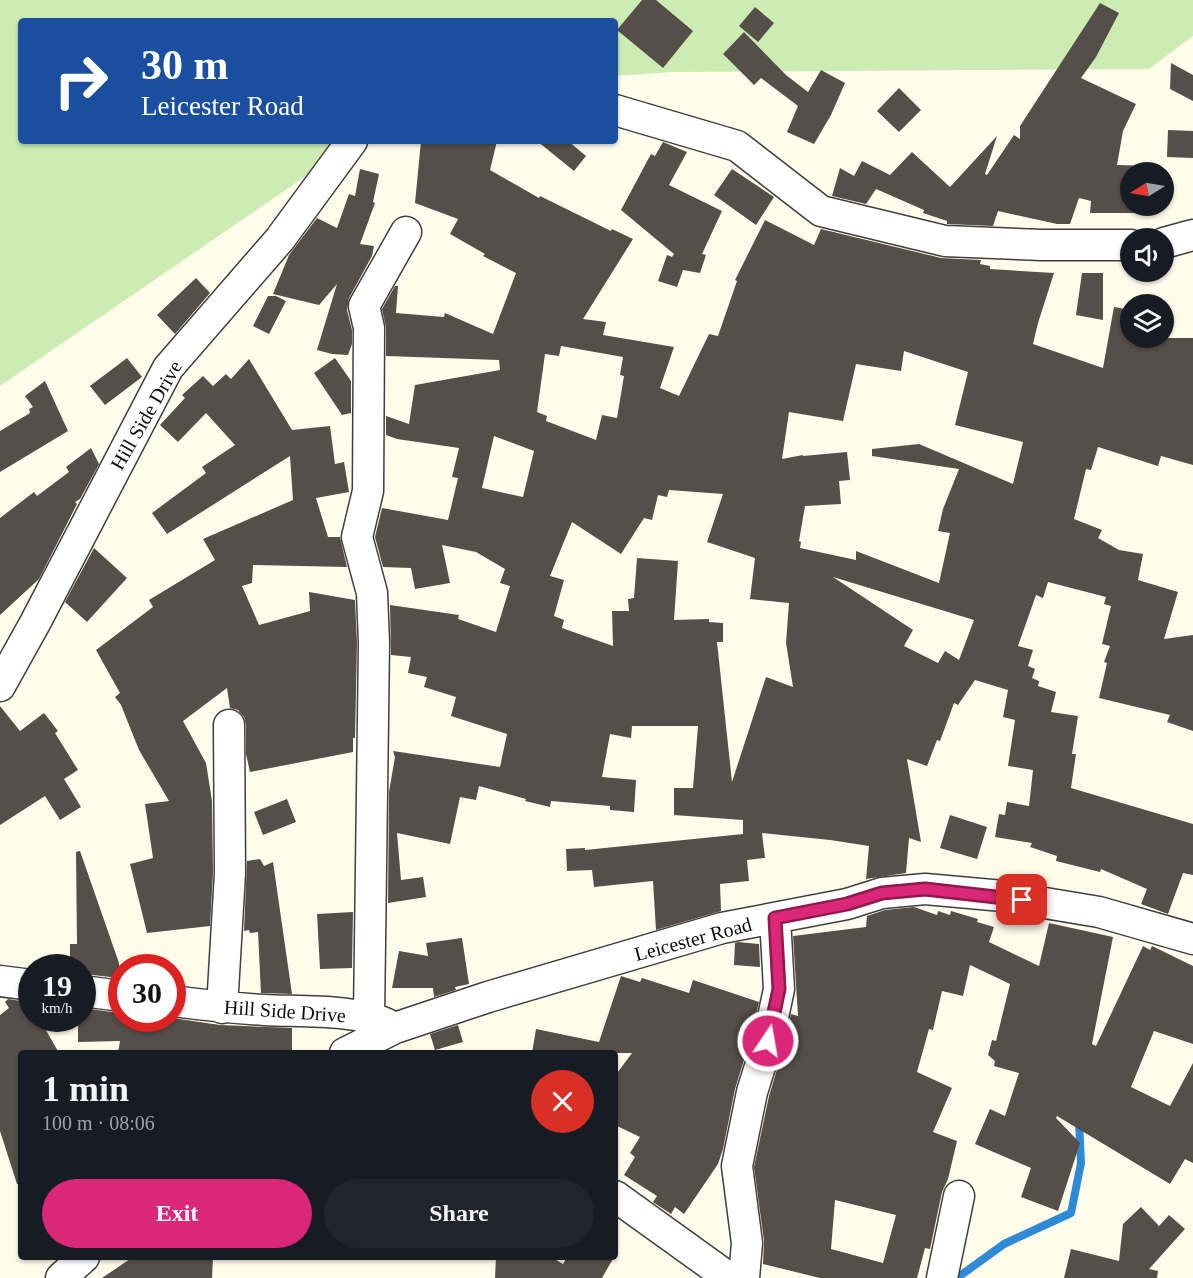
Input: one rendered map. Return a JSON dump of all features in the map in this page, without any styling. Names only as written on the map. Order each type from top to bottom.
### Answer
[{"type":"street","points":[[618,111],[736,146],[821,211],[945,241],[1120,245]]},
{"type":"street","name":"Hill Side Drive","points":[[0,686],[168,368],[280,238],[350,144]]},
{"type":"street","points":[[382,1023],[372,593],[357,537],[368,491],[369,327],[364,306],[406,232]]},
{"type":"street","points":[[1174,240],[1193,235]]},
{"type":"street","points":[[222,1008],[230,873],[229,726]]},
{"type":"street","name":"Leicester Road","points":[[349,1050],[382,1023],[488,997],[722,928],[847,904],[882,893],[925,889],[1003,896],[1099,912],[1193,939]]},
{"type":"street","points":[[744,1278],[747,1243],[737,1166],[752,1092],[768,1041],[779,989],[775,918]]},
{"type":"street","name":"Hill Side Drive","points":[[186,1003],[382,1023]]},
{"type":"street","points":[[942,1278],[959,1196]]},
{"type":"street","points":[[618,1198],[729,1278]]},
{"type":"street","points":[[61,1278],[81,1260]]},
{"type":"green space","points":[[0,0],[1193,0],[1193,36],[1149,69],[673,72],[618,76],[618,18],[18,18],[18,144],[353,144],[0,386]]},
{"type":"building","points":[[642,0],[656,0],[693,31],[663,68],[618,29]]},
{"type":"building","points":[[1100,3],[1119,13],[1096,57],[1081,78],[1136,104],[1123,131],[1117,165],[1120,165],[1120,213],[1090,213],[1091,201],[1079,198],[1070,224],[1057,224],[998,211],[993,226],[947,224],[947,221],[923,213],[924,210],[876,189],[866,204],[832,196],[840,168],[854,176],[862,161],[890,175],[912,152],[950,187],[997,136],[985,174],[987,175],[1014,135],[1020,139],[1020,126]]},
{"type":"building","points":[[755,7],[774,23],[758,42],[739,26]]},
{"type":"building","points":[[744,32],[786,75],[808,92],[821,70],[845,83],[831,115],[814,144],[787,132],[798,106],[761,78],[754,85],[723,54]]},
{"type":"building","points":[[1171,63],[1193,75],[1193,101],[1170,89]]},
{"type":"building","points":[[899,88],[921,110],[899,132],[877,111]]},
{"type":"building","points":[[1168,130],[1193,131],[1193,158],[1167,157]]},
{"type":"building","points":[[663,142],[687,152],[669,185],[722,211],[702,254],[706,255],[700,273],[683,270],[677,287],[658,281],[667,255],[672,257],[674,254],[621,210],[651,154],[655,156]]},
{"type":"building","points":[[421,144],[496,144],[490,170],[539,198],[540,196],[611,231],[612,229],[633,239],[583,319],[606,322],[603,335],[674,347],[660,388],[679,396],[709,334],[718,336],[737,281],[735,280],[765,220],[814,245],[821,229],[941,258],[981,260],[980,264],[990,266],[990,269],[1054,273],[1033,344],[1103,368],[1114,307],[1120,308],[1120,348],[1174,348],[1174,338],[1193,338],[1193,465],[1161,456],[1158,466],[1098,447],[1091,470],[1086,469],[1074,519],[1102,530],[1098,538],[1119,550],[1143,554],[1138,580],[1178,592],[1164,639],[1193,635],[1193,731],[1167,722],[1170,715],[1099,698],[1107,663],[1104,662],[1110,646],[1102,644],[1111,606],[1104,604],[1106,597],[1048,582],[1043,598],[1036,595],[1018,646],[1033,650],[1028,666],[1035,669],[1032,678],[1039,681],[1038,686],[1056,692],[1051,712],[1078,716],[1072,754],[1076,754],[1071,788],[1193,824],[1193,875],[1183,873],[1168,914],[1141,904],[1147,889],[1101,869],[1100,872],[1056,861],[1057,856],[1030,847],[1032,843],[995,837],[999,814],[1005,815],[1007,802],[1029,806],[1033,770],[1008,766],[1015,720],[1003,717],[1008,690],[975,680],[958,705],[954,703],[940,741],[937,740],[927,766],[907,759],[921,842],[909,838],[906,873],[866,879],[869,846],[762,833],[765,858],[747,860],[749,881],[720,884],[721,911],[656,930],[653,881],[594,887],[592,870],[567,871],[566,849],[585,848],[585,850],[743,834],[743,820],[674,815],[674,788],[693,788],[698,726],[632,726],[631,738],[610,734],[602,777],[636,780],[634,812],[610,810],[610,806],[551,801],[550,807],[479,786],[476,800],[460,797],[450,844],[397,833],[401,880],[423,877],[426,897],[388,903],[389,792],[395,757],[393,751],[500,767],[507,734],[451,716],[456,697],[424,687],[427,677],[408,673],[411,657],[391,655],[390,605],[459,615],[458,619],[496,632],[510,586],[500,583],[505,569],[476,552],[442,545],[450,583],[415,589],[411,568],[383,567],[375,537],[382,508],[448,520],[458,478],[452,477],[459,448],[397,439],[386,435],[386,416],[409,424],[415,385],[500,370],[499,360],[386,356],[386,328],[382,309],[395,286],[398,286],[396,313],[444,317],[445,313],[493,334],[516,273],[483,256],[485,254],[450,234],[458,219],[415,203]],"holes":[[[561,346],[623,357],[620,375],[624,376],[617,418],[602,415],[596,440],[546,421],[547,416],[537,412],[545,354],[559,356]],[[904,351],[968,372],[955,425],[1023,442],[1013,484],[919,444],[872,449],[872,456],[959,469],[943,509],[938,531],[950,533],[939,583],[856,551],[856,560],[800,548],[801,542],[799,541],[805,506],[841,504],[839,481],[850,480],[847,452],[782,459],[789,412],[843,421],[856,364],[901,371]],[[494,436],[534,451],[523,497],[482,488]],[[669,490],[723,494],[707,542],[755,558],[750,599],[789,603],[786,643],[793,687],[766,677],[732,782],[717,642],[723,642],[723,623],[709,622],[709,619],[674,620],[678,561],[637,558],[634,598],[628,599],[629,611],[612,611],[613,646],[562,628],[564,620],[554,616],[564,580],[550,576],[572,522],[621,554],[644,518],[652,520],[658,495],[667,497]],[[833,577],[974,620],[959,660],[945,651],[938,663],[904,646],[913,630]]]},
{"type":"building","points":[[541,144],[572,144],[586,156],[574,171]]},
{"type":"building","points":[[360,169],[379,174],[373,202],[375,203],[360,244],[374,246],[372,256],[349,298],[347,310],[352,330],[352,344],[348,355],[332,354],[317,350],[337,284],[319,305],[273,294],[289,255],[317,218],[337,228],[349,194],[355,196]]},
{"type":"building","points":[[732,169],[774,197],[756,225],[714,195]]},
{"type":"building","points":[[1082,273],[1103,273],[1103,320],[1076,315]]},
{"type":"building","points":[[196,278],[210,293],[175,334],[157,315]]},
{"type":"building","points":[[268,296],[276,296],[286,301],[269,334],[253,326]]},
{"type":"building","points":[[127,358],[142,377],[105,405],[90,386]]},
{"type":"building","points":[[335,358],[351,381],[351,413],[342,415],[314,373]]},
{"type":"building","points":[[249,359],[292,430],[330,426],[335,464],[344,462],[349,492],[316,498],[328,537],[340,537],[347,567],[253,565],[252,583],[242,586],[259,625],[310,611],[309,592],[355,600],[357,643],[353,752],[250,772],[246,754],[244,717],[238,710],[230,708],[227,688],[183,721],[206,763],[212,801],[213,873],[210,926],[147,933],[130,864],[153,858],[145,804],[169,801],[139,750],[121,705],[115,697],[120,693],[96,650],[153,607],[149,600],[215,560],[203,539],[293,500],[290,456],[167,534],[152,513],[206,473],[202,467],[235,445],[206,413],[178,442],[160,425],[185,398],[182,395],[203,376],[213,386],[226,374],[231,379]]},
{"type":"building","points":[[45,381],[68,431],[0,472],[0,431],[30,413],[29,409],[33,407],[25,396]]},
{"type":"building","points":[[91,448],[99,464],[80,499],[75,502],[77,504],[39,579],[0,615],[0,518],[34,492],[37,496],[69,472],[66,467]]},
{"type":"building","points":[[94,548],[127,578],[87,622],[65,602]]},
{"type":"building","points":[[0,706],[20,731],[44,713],[58,731],[55,733],[78,770],[64,779],[81,807],[60,820],[45,796],[0,825]]},
{"type":"building","points":[[287,799],[296,822],[263,835],[254,812]]},
{"type":"building","points":[[950,815],[987,827],[977,859],[940,848]]},
{"type":"building","points":[[80,851],[116,954],[108,954],[108,977],[96,975],[96,954],[70,954],[70,944],[77,944],[76,852]]},
{"type":"building","points":[[260,859],[264,866],[273,862],[292,994],[261,993],[258,932],[244,931],[247,861]]},
{"type":"building","points":[[914,907],[937,915],[938,911],[950,915],[951,911],[978,919],[977,922],[994,927],[989,942],[1039,966],[1049,923],[1113,937],[1092,1044],[1096,1046],[1143,946],[1150,950],[1152,946],[1193,966],[1193,1044],[1154,1031],[1131,1087],[1170,1106],[1193,1063],[1193,1163],[1185,1159],[1170,1184],[1057,1116],[1056,1118],[1080,1143],[1058,1211],[1021,1197],[1031,1168],[975,1144],[990,1109],[1005,1116],[1019,1073],[994,1066],[995,1061],[988,1055],[992,1040],[996,1041],[1010,984],[970,965],[963,996],[942,991],[933,1030],[929,1029],[917,1072],[952,1088],[933,1132],[957,1141],[948,1179],[942,1192],[930,1249],[925,1248],[917,1278],[820,1278],[763,1264],[764,1241],[754,1167],[769,1096],[791,1014],[798,1016],[793,936],[866,927],[867,916],[885,910]],"holes":[[[835,1200],[896,1215],[883,1263],[831,1249]]]},
{"type":"building","points":[[353,912],[352,968],[320,969],[317,914]]},
{"type":"building","points":[[462,938],[469,984],[455,987],[456,990],[434,997],[433,988],[392,988],[399,951],[428,956],[426,943]]},
{"type":"building","points":[[735,943],[759,944],[760,967],[734,965]]},
{"type":"building","points":[[621,976],[640,982],[642,978],[689,993],[693,980],[759,1002],[735,1089],[718,1164],[684,1214],[675,1207],[671,1214],[653,1202],[657,1196],[624,1175],[635,1157],[630,1153],[640,1137],[618,1126],[618,1072],[632,1053],[618,1053],[618,1050],[532,1050],[536,1029],[599,1042]]},
{"type":"building","points":[[8,999],[18,1000],[18,1032],[47,1032],[57,1050],[18,1050],[18,1184],[0,1131],[0,1015],[9,1008],[5,1002]]},
{"type":"building","points":[[96,1010],[108,1011],[108,1032],[186,1032],[186,1020],[220,1025],[292,1028],[292,1050],[118,1050],[120,1041],[78,1042],[78,1032],[96,1032]]},
{"type":"building","points":[[458,1025],[463,1042],[435,1050],[430,1034]]},
{"type":"building","points":[[1141,1207],[1159,1226],[1169,1215],[1185,1229],[1149,1269],[1158,1271],[1157,1278],[1064,1278],[1071,1249],[1119,1261],[1123,1224]]},
{"type":"building","points":[[129,1260],[213,1260],[212,1278],[102,1278]]},
{"type":"building","points":[[496,1260],[556,1260],[563,1264],[565,1260],[612,1260],[602,1278],[495,1278]]},
{"type":"waterway","points":[[957,1278],[1004,1244],[1071,1213],[1081,1163],[1079,1121]]},
{"type":"route","points":[[768,1041],[779,989],[775,918],[847,904],[882,893],[925,889],[1003,896],[1022,900]]}]
